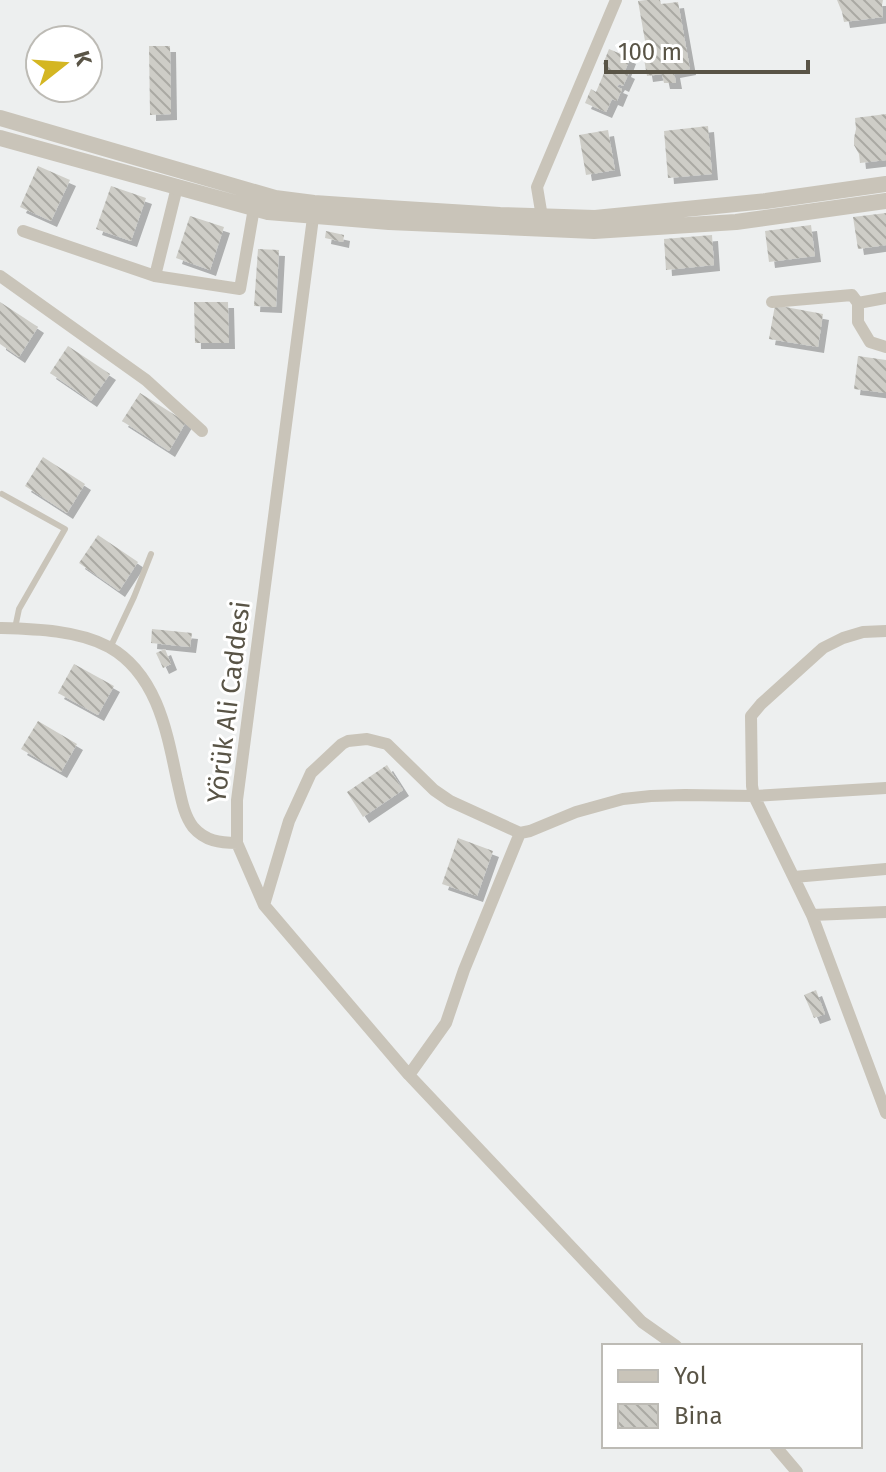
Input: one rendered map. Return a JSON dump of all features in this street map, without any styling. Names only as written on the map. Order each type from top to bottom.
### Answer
[{"type":"street","points":[[542,217],[537,187],[616,0]]},
{"type":"street","points":[[0,118],[314,210],[389,222],[594,231],[736,222],[886,201]]},
{"type":"street","points":[[0,138],[268,212],[314,210],[595,218],[766,201],[886,184]]},
{"type":"street","points":[[155,276],[177,187]]},
{"type":"street","points":[[23,231],[155,276],[240,289],[254,208]]},
{"type":"street","name":"Yörük Ali Caddesi","points":[[0,628],[66,634],[92,640],[110,648],[134,668],[152,695],[164,723],[184,811],[192,826],[210,840],[237,843],[237,800],[314,210]]},
{"type":"street","points":[[0,276],[146,380],[202,431]]},
{"type":"street","points":[[772,302],[852,295],[858,303],[858,322],[870,342],[886,347]]},
{"type":"street","points":[[858,303],[886,298]]},
{"type":"street","points":[[886,631],[863,632],[823,648],[751,716],[754,796],[812,915],[886,1113]]},
{"type":"street","points":[[264,905],[289,821],[311,773],[342,744],[353,740],[367,739],[387,744],[434,790],[450,801],[520,833],[623,799],[685,795],[754,796],[886,788]]},
{"type":"street","points":[[409,1075],[446,1023],[464,970],[520,833]]},
{"type":"street","points":[[237,843],[264,905],[409,1075],[642,1322],[673,1344]]},
{"type":"street","points":[[794,877],[886,869]]},
{"type":"street","points":[[812,915],[886,912]]},
{"type":"street","points":[[777,1448],[797,1472]]},
{"type":"lane","points":[[2,494],[65,529],[19,609],[15,628]]},
{"type":"lane","points":[[110,648],[151,554]]},
{"type":"building","points":[[660,0],[661,4],[678,2],[690,69],[674,72],[676,83],[664,83],[662,74],[647,76],[644,59],[648,58],[638,1]]},
{"type":"building","points":[[837,0],[883,0],[883,17],[844,22]]},
{"type":"building","points":[[149,46],[170,46],[171,114],[150,115]]},
{"type":"building","points":[[609,49],[630,58],[625,71],[629,73],[623,86],[619,84],[617,87],[622,89],[617,101],[612,99],[606,112],[585,103],[591,89],[596,92],[607,66],[603,64]]},
{"type":"building","points":[[886,114],[886,160],[860,163],[854,145],[855,118]]},
{"type":"building","points":[[708,126],[712,174],[668,178],[664,131]]},
{"type":"building","points":[[608,130],[615,170],[586,175],[579,135]]},
{"type":"building","points":[[38,166],[70,180],[51,221],[20,207]]},
{"type":"building","points":[[111,186],[146,198],[131,241],[96,229]]},
{"type":"building","points":[[886,213],[886,245],[858,249],[853,217]]},
{"type":"building","points":[[190,216],[224,227],[210,270],[176,258]]},
{"type":"building","points":[[811,225],[815,256],[769,262],[765,231]]},
{"type":"building","points":[[326,231],[344,235],[343,242],[325,238]]},
{"type":"building","points":[[712,235],[714,265],[666,270],[664,239]]},
{"type":"building","points":[[258,249],[279,250],[276,307],[254,306]]},
{"type":"building","points":[[0,302],[38,327],[19,357],[0,344]]},
{"type":"building","points":[[194,302],[228,302],[229,343],[195,343]]},
{"type":"building","points":[[775,305],[823,314],[818,347],[769,339]]},
{"type":"building","points":[[68,346],[110,374],[91,401],[50,373]]},
{"type":"building","points":[[858,356],[886,360],[886,393],[854,389]]},
{"type":"building","points":[[140,393],[186,422],[169,451],[122,421]]},
{"type":"building","points":[[43,457],[85,484],[67,513],[25,486]]},
{"type":"building","points":[[98,535],[138,562],[119,591],[79,563]]},
{"type":"building","points":[[152,629],[192,633],[190,647],[151,643]]},
{"type":"building","points":[[165,649],[171,664],[163,668],[156,653]]},
{"type":"building","points":[[74,664],[114,686],[98,715],[58,693]]},
{"type":"building","points":[[38,721],[77,744],[61,772],[21,749]]},
{"type":"building","points":[[387,765],[403,790],[363,817],[347,792]]},
{"type":"building","points":[[458,838],[493,851],[477,896],[442,884]]},
{"type":"building","points":[[816,990],[825,1014],[814,1018],[804,995]]}]
